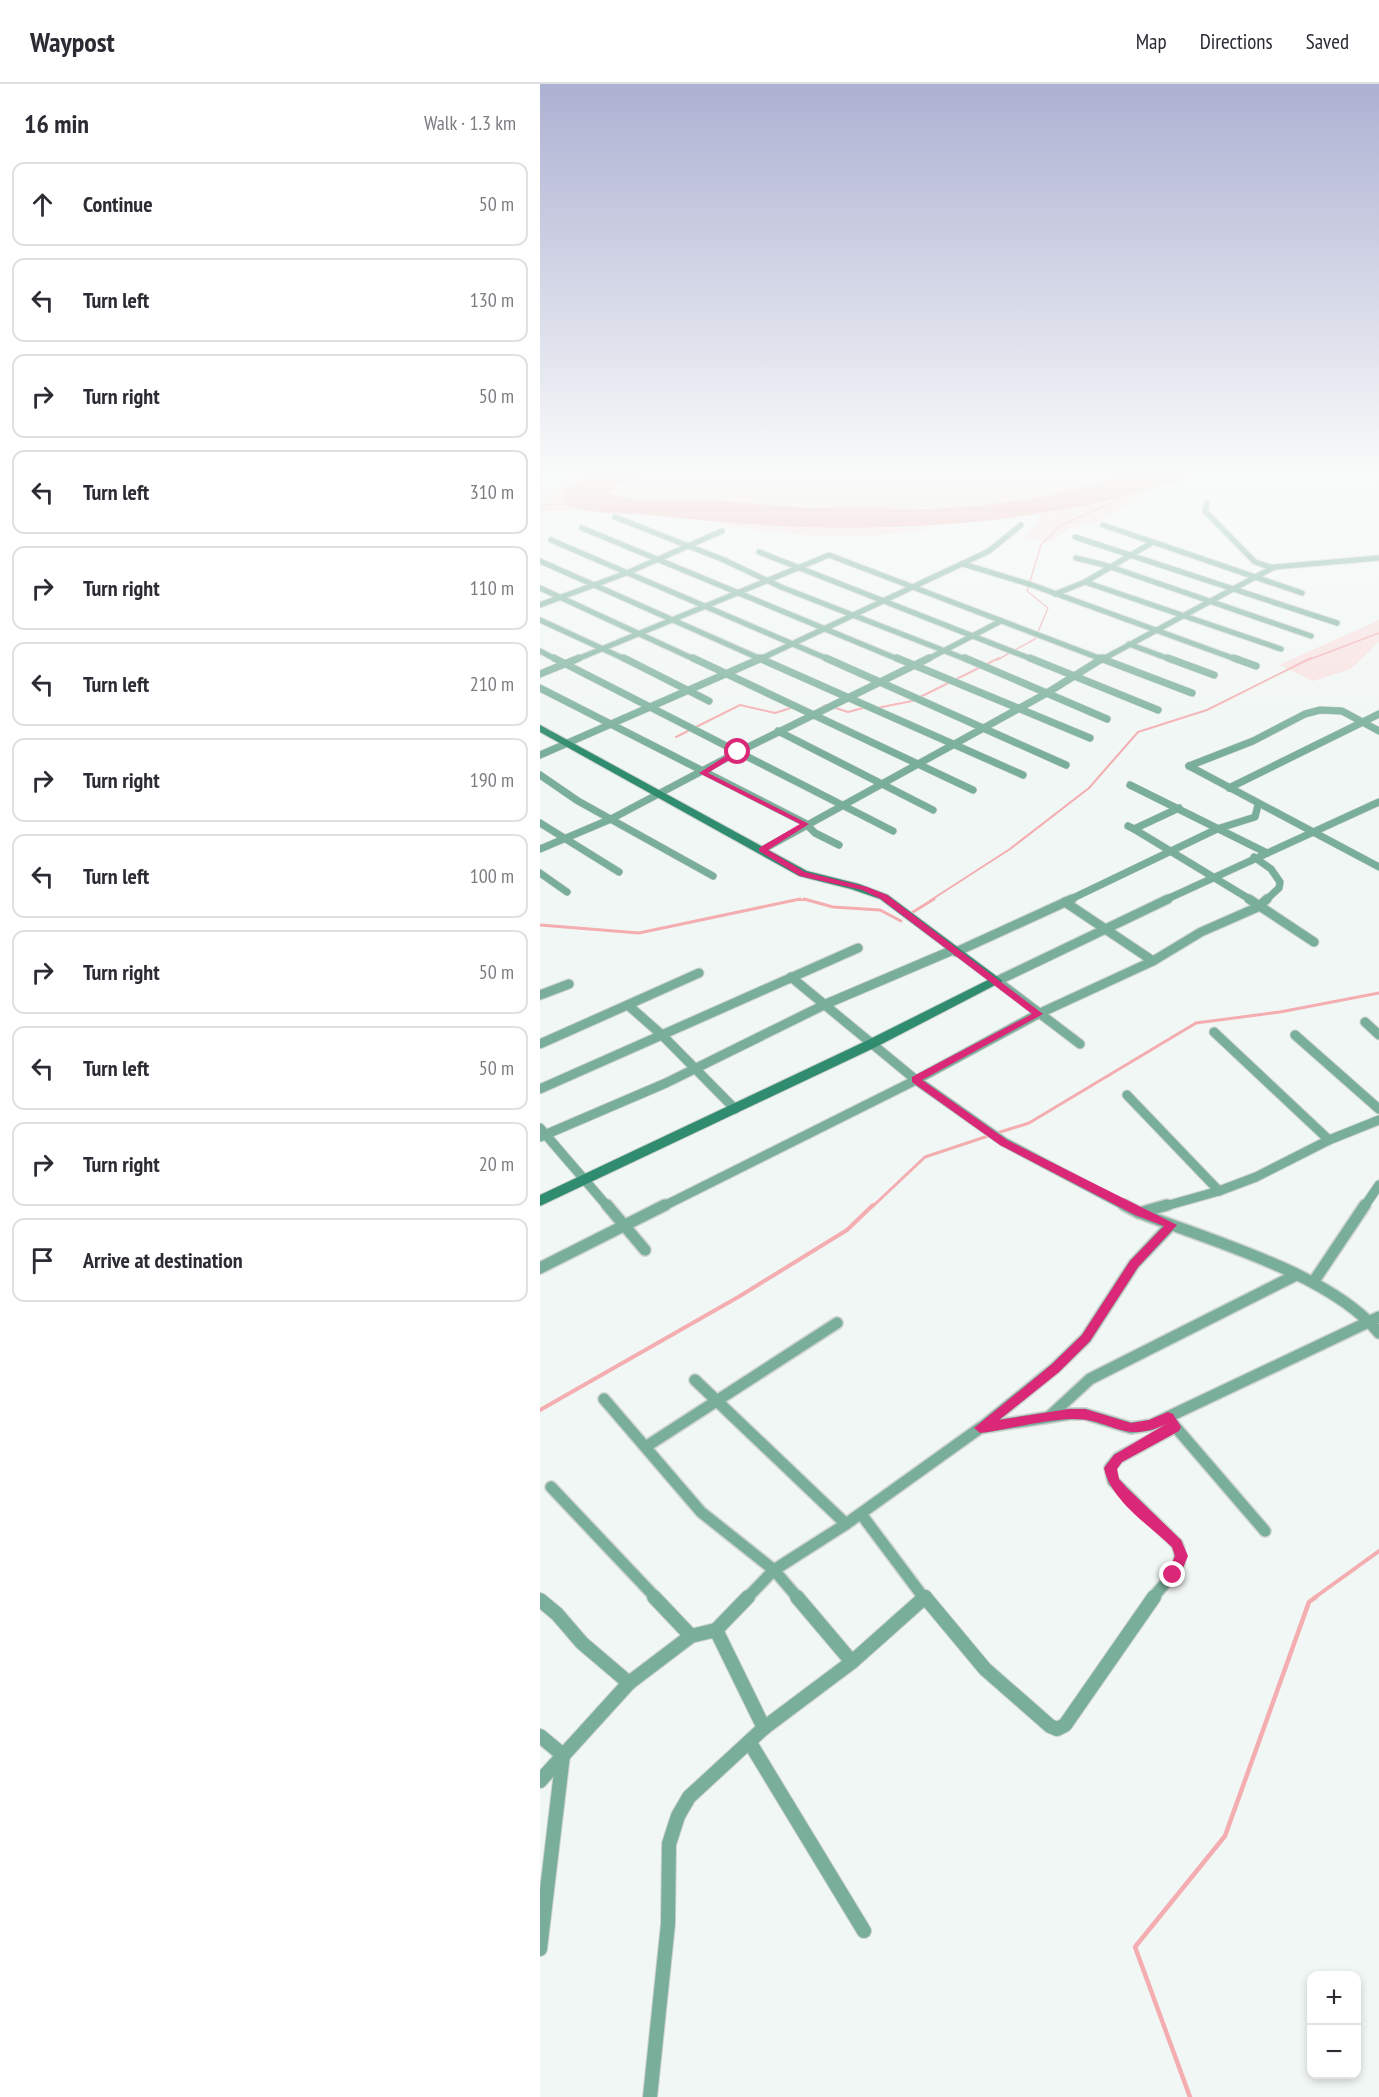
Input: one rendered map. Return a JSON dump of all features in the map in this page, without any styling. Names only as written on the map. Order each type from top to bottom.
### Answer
[{"type":"street","points":[[547,564],[670,620],[762,658],[788,673],[1023,775]]},
{"type":"street","points":[[609,564],[883,682],[1066,765]]},
{"type":"street","points":[[540,605],[648,564]]},
{"type":"street","points":[[668,564],[1090,738]]},
{"type":"street","points":[[730,564],[946,650],[1107,719]]},
{"type":"street","points":[[795,564],[1158,710]]},
{"type":"street","points":[[540,674],[765,579],[806,564]]},
{"type":"street","points":[[853,564],[1100,660],[1192,693]]},
{"type":"street","points":[[540,755],[688,689],[725,675],[884,598],[963,564],[1055,594],[1256,666]]},
{"type":"street","points":[[1099,564],[1311,636]]},
{"type":"street","points":[[1055,594],[1085,582],[1116,564]]},
{"type":"street","points":[[1156,564],[1337,623]]},
{"type":"street","points":[[1221,564],[1302,593]]},
{"type":"street","points":[[1262,564],[1273,568]]},
{"type":"street","points":[[762,850],[1047,693],[1100,660],[1273,568],[1316,564]]},
{"type":"street","points":[[1085,582],[1281,650]]},
{"type":"street","points":[[540,588],[725,675],[815,714],[973,790]]},
{"type":"street","points":[[540,620],[709,701]]},
{"type":"street","points":[[540,849],[567,840],[610,819],[702,773],[778,731],[849,699],[1001,621]]},
{"type":"street","points":[[1129,644],[1214,675]]},
{"type":"street","points":[[540,651],[893,831]]},
{"type":"street","points":[[540,688],[702,773],[806,824],[815,833],[839,844]]},
{"type":"street","points":[[1379,730],[1342,711],[1320,710],[1305,714],[1252,741],[1189,766],[1258,805],[1379,867]]},
{"type":"street","points":[[1229,788],[1365,723],[1379,714]]},
{"type":"street","points":[[540,728],[803,874],[875,892],[1080,1044]]},
{"type":"street","points":[[778,731],[933,810]]},
{"type":"street","points":[[540,775],[610,819],[713,876]]},
{"type":"street","points":[[1130,785],[1267,853]]},
{"type":"street","points":[[540,1202],[1254,857],[1379,801]]},
{"type":"street","points":[[645,1250],[586,1179],[542,1133],[695,1070],[826,1004],[955,951],[1065,902],[1217,829],[1255,817],[1258,805]]},
{"type":"street","points":[[1179,808],[1131,828],[1215,876],[1258,907],[1314,942]]},
{"type":"street","points":[[540,823],[619,872]]},
{"type":"street","points":[[540,1268],[915,1080],[1038,1014],[1153,961],[1201,932],[1258,907],[1279,888],[1280,882],[1271,868],[1254,857]]},
{"type":"street","points":[[540,873],[567,892]]},
{"type":"street","points":[[1065,902],[1153,961]]},
{"type":"street","points":[[540,1089],[858,948]]},
{"type":"street","points":[[540,1044],[699,973]]},
{"type":"street","points":[[791,977],[915,1080],[1004,1142],[1139,1212],[1314,1281],[1374,1320],[1379,1333]]},
{"type":"street","points":[[540,995],[569,984]]},
{"type":"street","points":[[629,1006],[662,1035],[735,1108]]},
{"type":"street","points":[[1365,1022],[1379,1035]]},
{"type":"street","points":[[1214,1032],[1329,1140]]},
{"type":"street","points":[[1295,1035],[1379,1109]]},
{"type":"street","points":[[1127,1095],[1219,1191]]},
{"type":"street","points":[[1139,1212],[1219,1191],[1292,1160],[1329,1140],[1379,1120]]},
{"type":"street","points":[[1314,1281],[1379,1185]]},
{"type":"street","points":[[540,1781],[629,1683],[691,1636],[716,1630],[774,1570],[861,1514],[980,1428],[1055,1368],[1086,1338],[1134,1264],[1171,1225]]},
{"type":"street","points":[[1050,1417],[1090,1379],[1296,1275]]},
{"type":"street","points":[[861,1514],[924,1597],[985,1669],[1050,1726],[1057,1728],[1065,1725],[1160,1588],[1179,1566],[1182,1556],[1177,1544],[1113,1481],[1110,1468],[1118,1458],[1172,1422],[1374,1320]]},
{"type":"street","points":[[647,1446],[837,1323]]},
{"type":"street","points":[[695,1380],[846,1524]]},
{"type":"street","points":[[604,1400],[647,1446],[702,1512],[774,1570],[852,1662]]},
{"type":"street","points":[[980,1428],[1085,1414],[1131,1428],[1172,1422]]},
{"type":"street","points":[[1172,1422],[1265,1531]]},
{"type":"street","points":[[551,1487],[691,1636]]},
{"type":"street","points":[[650,2097],[668,1924],[669,1844],[678,1816],[689,1797],[764,1728],[852,1662],[924,1597]]},
{"type":"street","points":[[540,1600],[557,1614],[582,1643],[629,1683]]},
{"type":"street","points":[[716,1630],[764,1728]]},
{"type":"street","points":[[540,1736],[562,1755]]},
{"type":"street","points":[[750,1743],[864,1931]]},
{"type":"street","points":[[540,1949],[562,1755]]},
{"type":"shaded area","points":[[1379,620],[1379,642],[1351,669],[1313,681],[1279,665]]},
{"type":"waterway","points":[[997,660],[1035,639],[1048,608],[1027,591],[1035,564]]},
{"type":"waterway","points":[[1308,660],[1379,633]]},
{"type":"waterway","points":[[877,708],[912,701],[999,658]]},
{"type":"waterway","points":[[931,900],[1010,849],[1089,788],[1138,732],[1207,710],[1311,658]]},
{"type":"waterway","points":[[676,737],[740,705],[775,713],[794,707]]},
{"type":"waterway","points":[[822,707],[826,705],[848,712],[867,707]]},
{"type":"waterway","points":[[795,900],[800,899]]},
{"type":"waterway","points":[[913,912],[934,899]]},
{"type":"waterway","points":[[540,925],[639,933],[795,900]]},
{"type":"waterway","points":[[795,900],[808,900]]},
{"type":"waterway","points":[[808,900],[833,907],[880,910],[901,921]]},
{"type":"waterway","points":[[997,1133],[1029,1123],[1196,1023],[1280,1012],[1379,993]]},
{"type":"waterway","points":[[872,1207],[925,1157],[991,1135]]},
{"type":"waterway","points":[[540,1410],[740,1296],[847,1230],[873,1205]]},
{"type":"waterway","points":[[1314,1598],[1379,1551]]},
{"type":"waterway","points":[[1190,2097],[1135,1947],[1225,1836],[1309,1602],[1316,1597]]},
{"type":"route","points":[[738,752],[702,773],[806,824],[762,850],[803,874],[864,888],[884,897],[1038,1014],[915,1080],[1004,1142],[1139,1212],[1171,1225],[1134,1264],[1112,1302],[1086,1338],[1055,1368],[980,1428],[1069,1414],[1085,1414],[1131,1428],[1151,1425],[1168,1417],[1175,1427],[1118,1458],[1110,1468],[1113,1481],[1122,1492],[1177,1544],[1182,1556],[1173,1575]]}]
